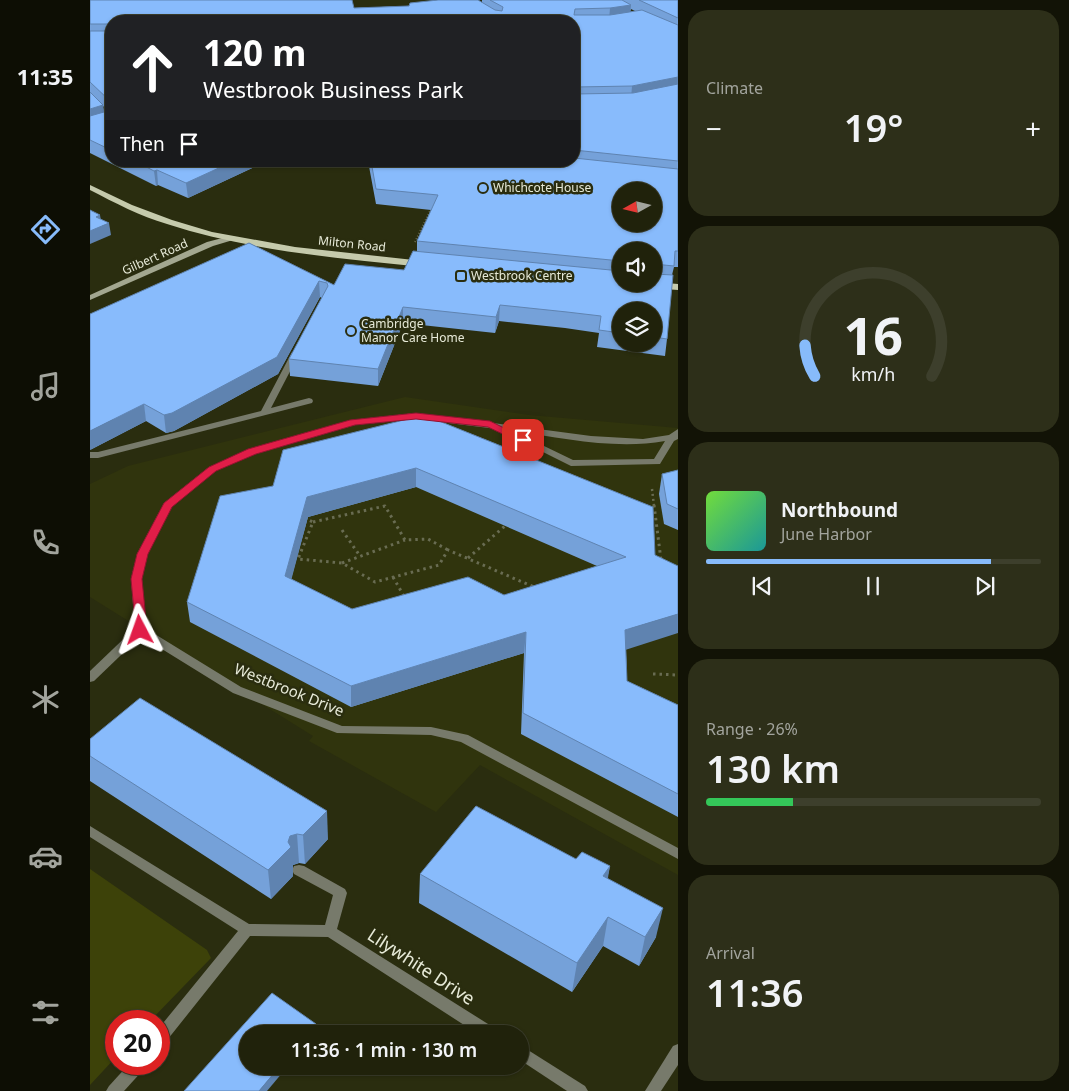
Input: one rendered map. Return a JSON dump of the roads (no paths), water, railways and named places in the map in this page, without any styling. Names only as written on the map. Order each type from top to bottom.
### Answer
[{"type":"main road","name":"Milton Road","points":[[90,187],[114,201],[174,223],[274,248],[435,265]]},
{"type":"main road","points":[[662,286],[678,287]]},
{"type":"street","name":"Gilbert Road","points":[[90,298],[210,244],[230,238]]},
{"type":"street","points":[[264,413],[300,344]]},
{"type":"street","points":[[90,455],[98,455],[309,401]]},
{"type":"street","points":[[90,678],[140,630],[136,579],[142,554],[167,505],[212,469],[252,452],[354,422],[416,416],[643,442],[676,436]]},
{"type":"street","points":[[490,424],[571,463],[657,462],[676,436]]},
{"type":"street","name":"Westbrook Drive","points":[[140,630],[237,690],[340,730],[431,731],[464,738],[678,854]]},
{"type":"street","points":[[90,831],[247,930],[330,931],[340,892],[299,870]]},
{"type":"street","points":[[170,1026],[247,930]]},
{"type":"street","name":"Lilywhite Drive","points":[[330,931],[477,1025]]},
{"type":"street","points":[[654,1091],[678,1052]]},
{"type":"street","points":[[529,1058],[580,1091]]},
{"type":"street","points":[[114,1091],[129,1075]]},
{"type":"place","name":"Whichcote House","points":[[483,188]]},
{"type":"place","name":"Westbrook Centre","points":[[461,276]]},
{"type":"place","name":"Cambridge Manor Care Home","points":[[351,331]]}]
